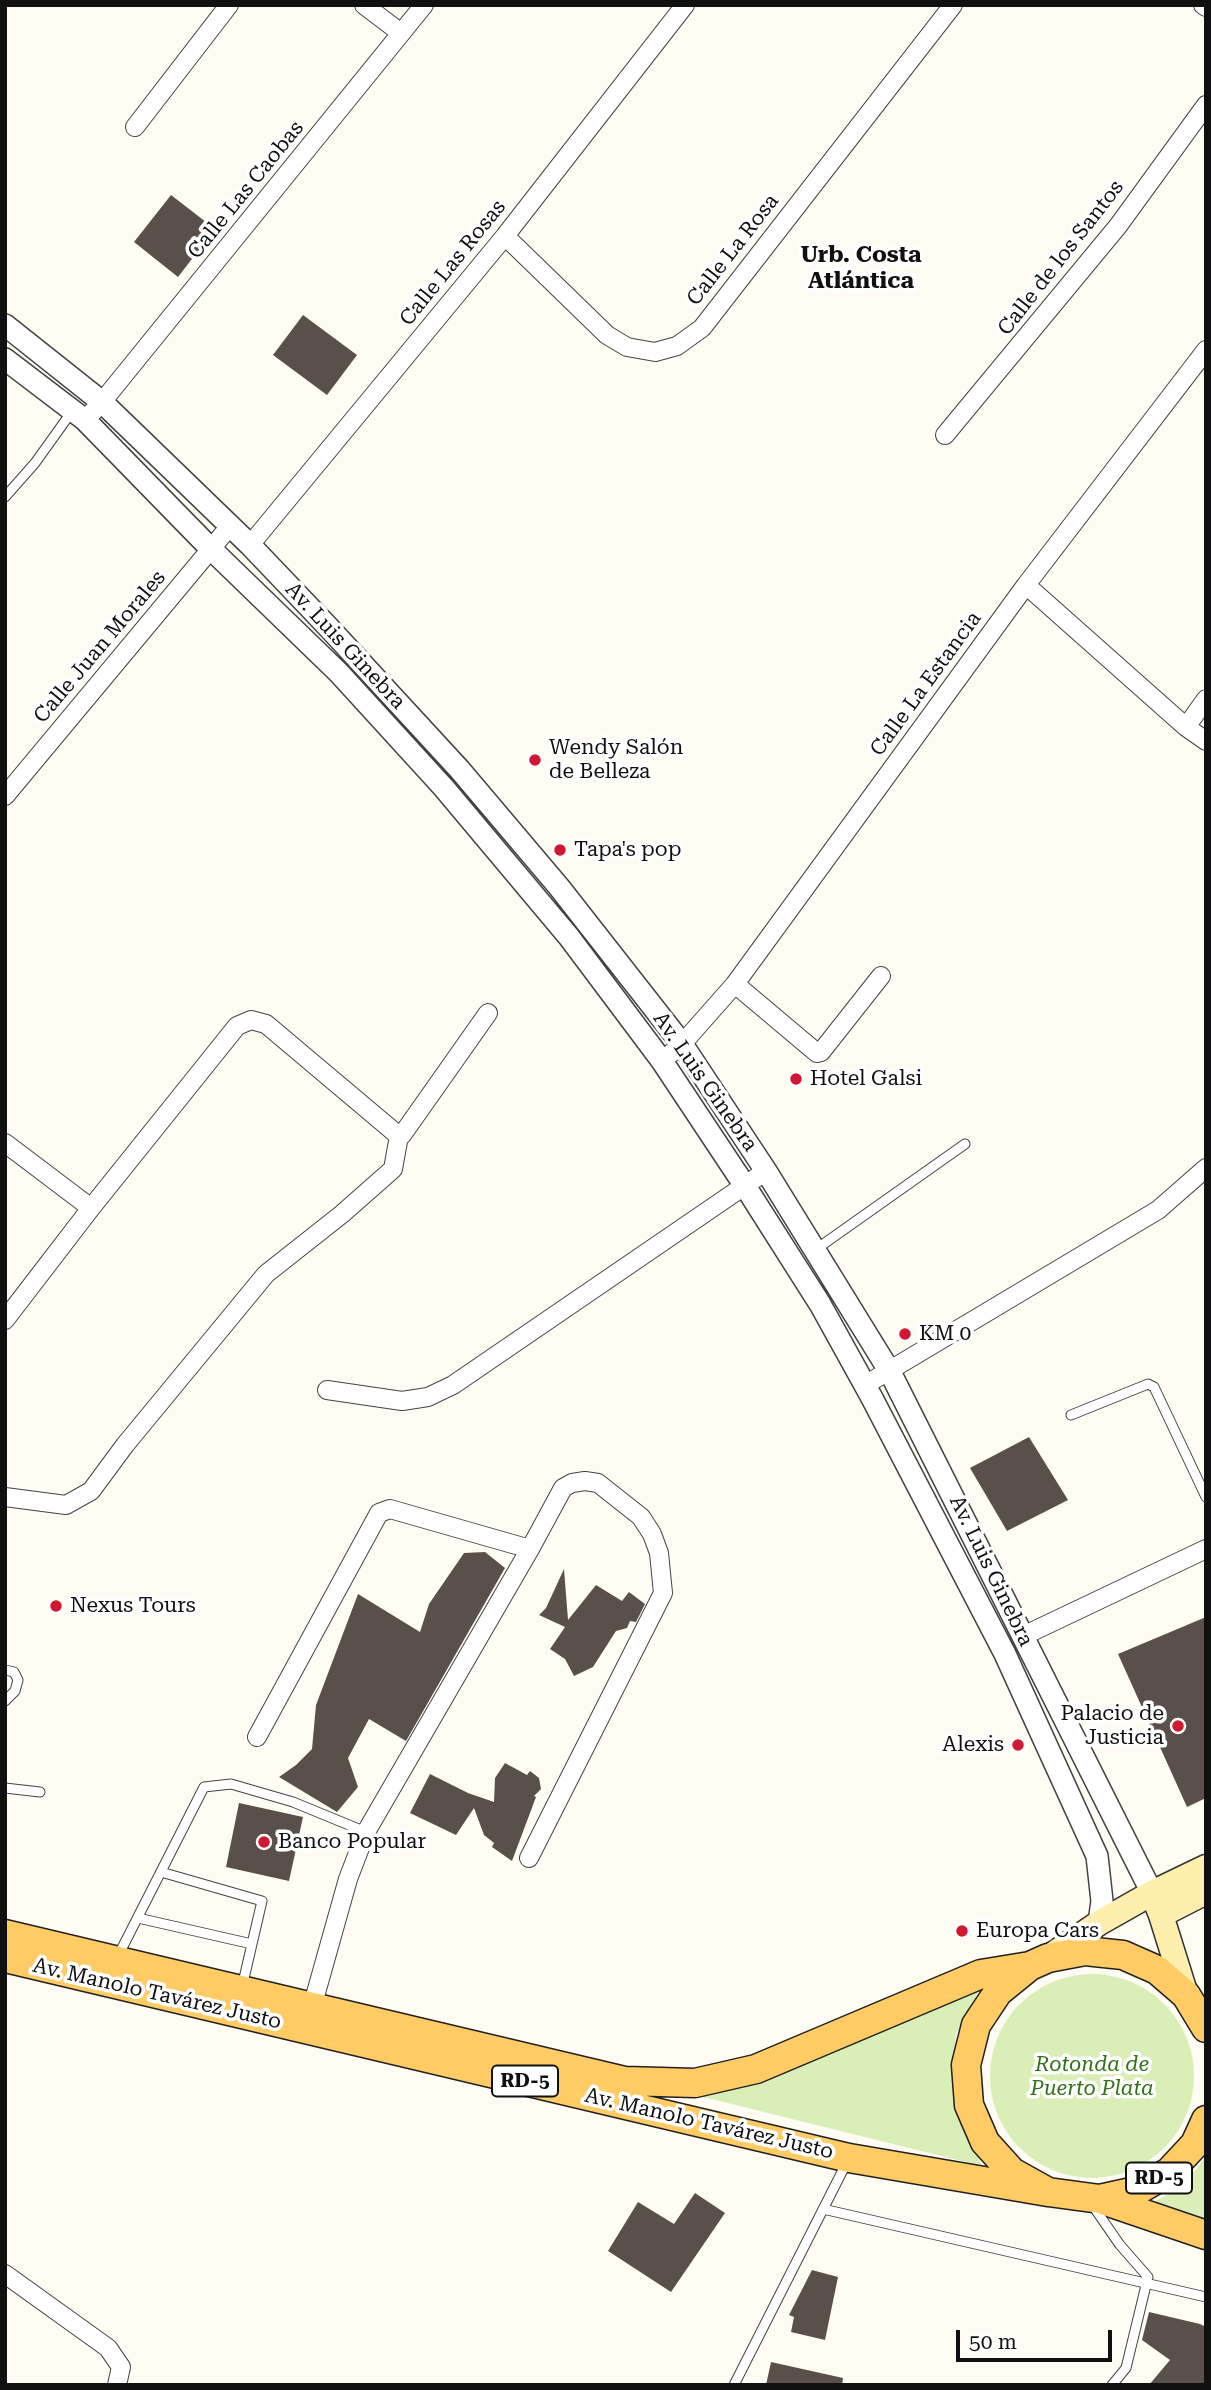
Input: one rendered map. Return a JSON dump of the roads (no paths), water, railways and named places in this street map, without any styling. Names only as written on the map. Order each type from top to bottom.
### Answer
[{"type":"main road","points":[[1157,1904],[1206,1867]]},
{"type":"main road","points":[[1039,1962],[1099,1923],[1157,1904],[1206,1892]]},
{"type":"main road","name":"Av. Luis Ginebra","points":[[1157,1904],[1186,1995]]},
{"type":"main road","name":"Av. Manolo Tavárez Justo","points":[[5,1934],[625,2081],[695,2083],[756,2069],[981,1974],[1039,1962]]},
{"type":"main road","name":"RD-5","points":[[1206,2028],[1186,1995],[1157,1970],[1123,1955],[1085,1951],[1039,1962],[998,1992],[976,2025],[966,2065],[969,2105],[985,2142],[1012,2172],[1048,2192],[1094,2199],[1206,2235]]},
{"type":"main road","name":"Av. Manolo Tavárez Justo","points":[[5,1958],[849,2158],[1048,2192]]},
{"type":"main road","name":"RD-5","points":[[1094,2199],[1136,2191],[1169,2172],[1195,2144],[1206,2120]]},
{"type":"street","points":[[135,127],[229,5]]},
{"type":"street","points":[[364,5],[401,33]]},
{"type":"street","name":"Calle Las Caobas","points":[[79,415],[102,402],[424,5]]},
{"type":"street","name":"Calle Las Rosas","points":[[250,545],[505,236],[685,5]]},
{"type":"street","name":"Calle La Rosa","points":[[505,236],[607,335],[628,347],[655,352],[677,346],[702,328],[953,5]]},
{"type":"street","name":"Calle de los Santos","points":[[945,435],[1118,226],[1206,105]]},
{"type":"street","name":"Av. Luis Ginebra","points":[[5,325],[102,402],[250,545],[470,781],[559,887],[682,1044],[766,1171],[890,1372],[1157,1904]]},
{"type":"street","name":"Calle La Estancia","points":[[662,1061],[682,1044],[735,984],[1027,585],[1206,350]]},
{"type":"street","name":"Av. Luis Ginebra","points":[[5,359],[79,415],[211,549],[340,673],[444,788],[569,937],[662,1061],[820,1304],[1005,1654],[1097,1856],[1102,1901],[1099,1923]]},
{"type":"street","name":"Calle Juan Morales","points":[[5,796],[230,527]]},
{"type":"street","points":[[1027,585],[1186,727],[1206,741]]},
{"type":"street","points":[[1186,727],[1206,699]]},
{"type":"street","points":[[735,984],[817,1053],[821,1052],[881,976]]},
{"type":"street","points":[[5,1497],[66,1505],[91,1491],[125,1445],[266,1274],[342,1214],[393,1169],[399,1136],[488,1013]]},
{"type":"street","points":[[5,1320],[90,1208],[237,1026],[251,1020],[266,1024],[399,1136]]},
{"type":"street","points":[[5,1143],[90,1208]]},
{"type":"street","points":[[865,1385],[1158,1210],[1206,1168]]},
{"type":"street","points":[[327,1390],[402,1401],[428,1397],[453,1385],[766,1171]]},
{"type":"street","points":[[312,2007],[348,1879],[366,1832],[563,1488],[585,1481],[598,1483],[641,1517],[652,1534],[659,1553],[663,1593],[529,1858]]},
{"type":"street","points":[[257,1737],[379,1513],[390,1509],[530,1549]]},
{"type":"street","points":[[1023,1636],[1206,1549]]},
{"type":"street","points":[[5,2274],[108,2348],[119,2376]]},
{"type":"lane","points":[[5,497],[79,415]]},
{"type":"lane","points":[[815,1250],[965,1144]]},
{"type":"lane","points":[[1071,1415],[1148,1384],[1154,1387],[1206,1497]]},
{"type":"lane","points":[[5,1670],[15,1672],[18,1680],[15,1691],[5,1701]]},
{"type":"lane","points":[[116,1960],[204,1787],[232,1784],[293,1802],[366,1832]]},
{"type":"lane","points":[[5,1788],[40,1792]]},
{"type":"lane","points":[[161,1872],[262,1901],[241,1990]]},
{"type":"lane","points":[[138,1917],[252,1944]]},
{"type":"lane","points":[[734,2385],[849,2158]]},
{"type":"lane","points":[[1094,2199],[1121,2245],[1148,2277],[1126,2368],[1112,2385]]},
{"type":"lane","points":[[823,2209],[1206,2297]]},
{"type":"place","name":"Wendy Salón de Belleza","points":[[535,760]]},
{"type":"place","name":"Tapa's pop","points":[[560,850]]},
{"type":"place","name":"Hotel Galsi","points":[[796,1079]]},
{"type":"place","name":"KM 0","points":[[905,1334]]},
{"type":"place","name":"Nexus Tours","points":[[56,1606]]},
{"type":"place","name":"Palacio de Justicia","points":[[1178,1726]]},
{"type":"place","name":"Alexis","points":[[1018,1745]]},
{"type":"place","name":"Banco Popular","points":[[264,1842]]},
{"type":"place","name":"Europa Cars","points":[[962,1931]]},
{"type":"district","name":"Urb. Costa Atlántica","points":[[861,268]]},
{"type":"park label","name":"Rotonda de Puerto Plata","points":[[1092,2077]]}]
